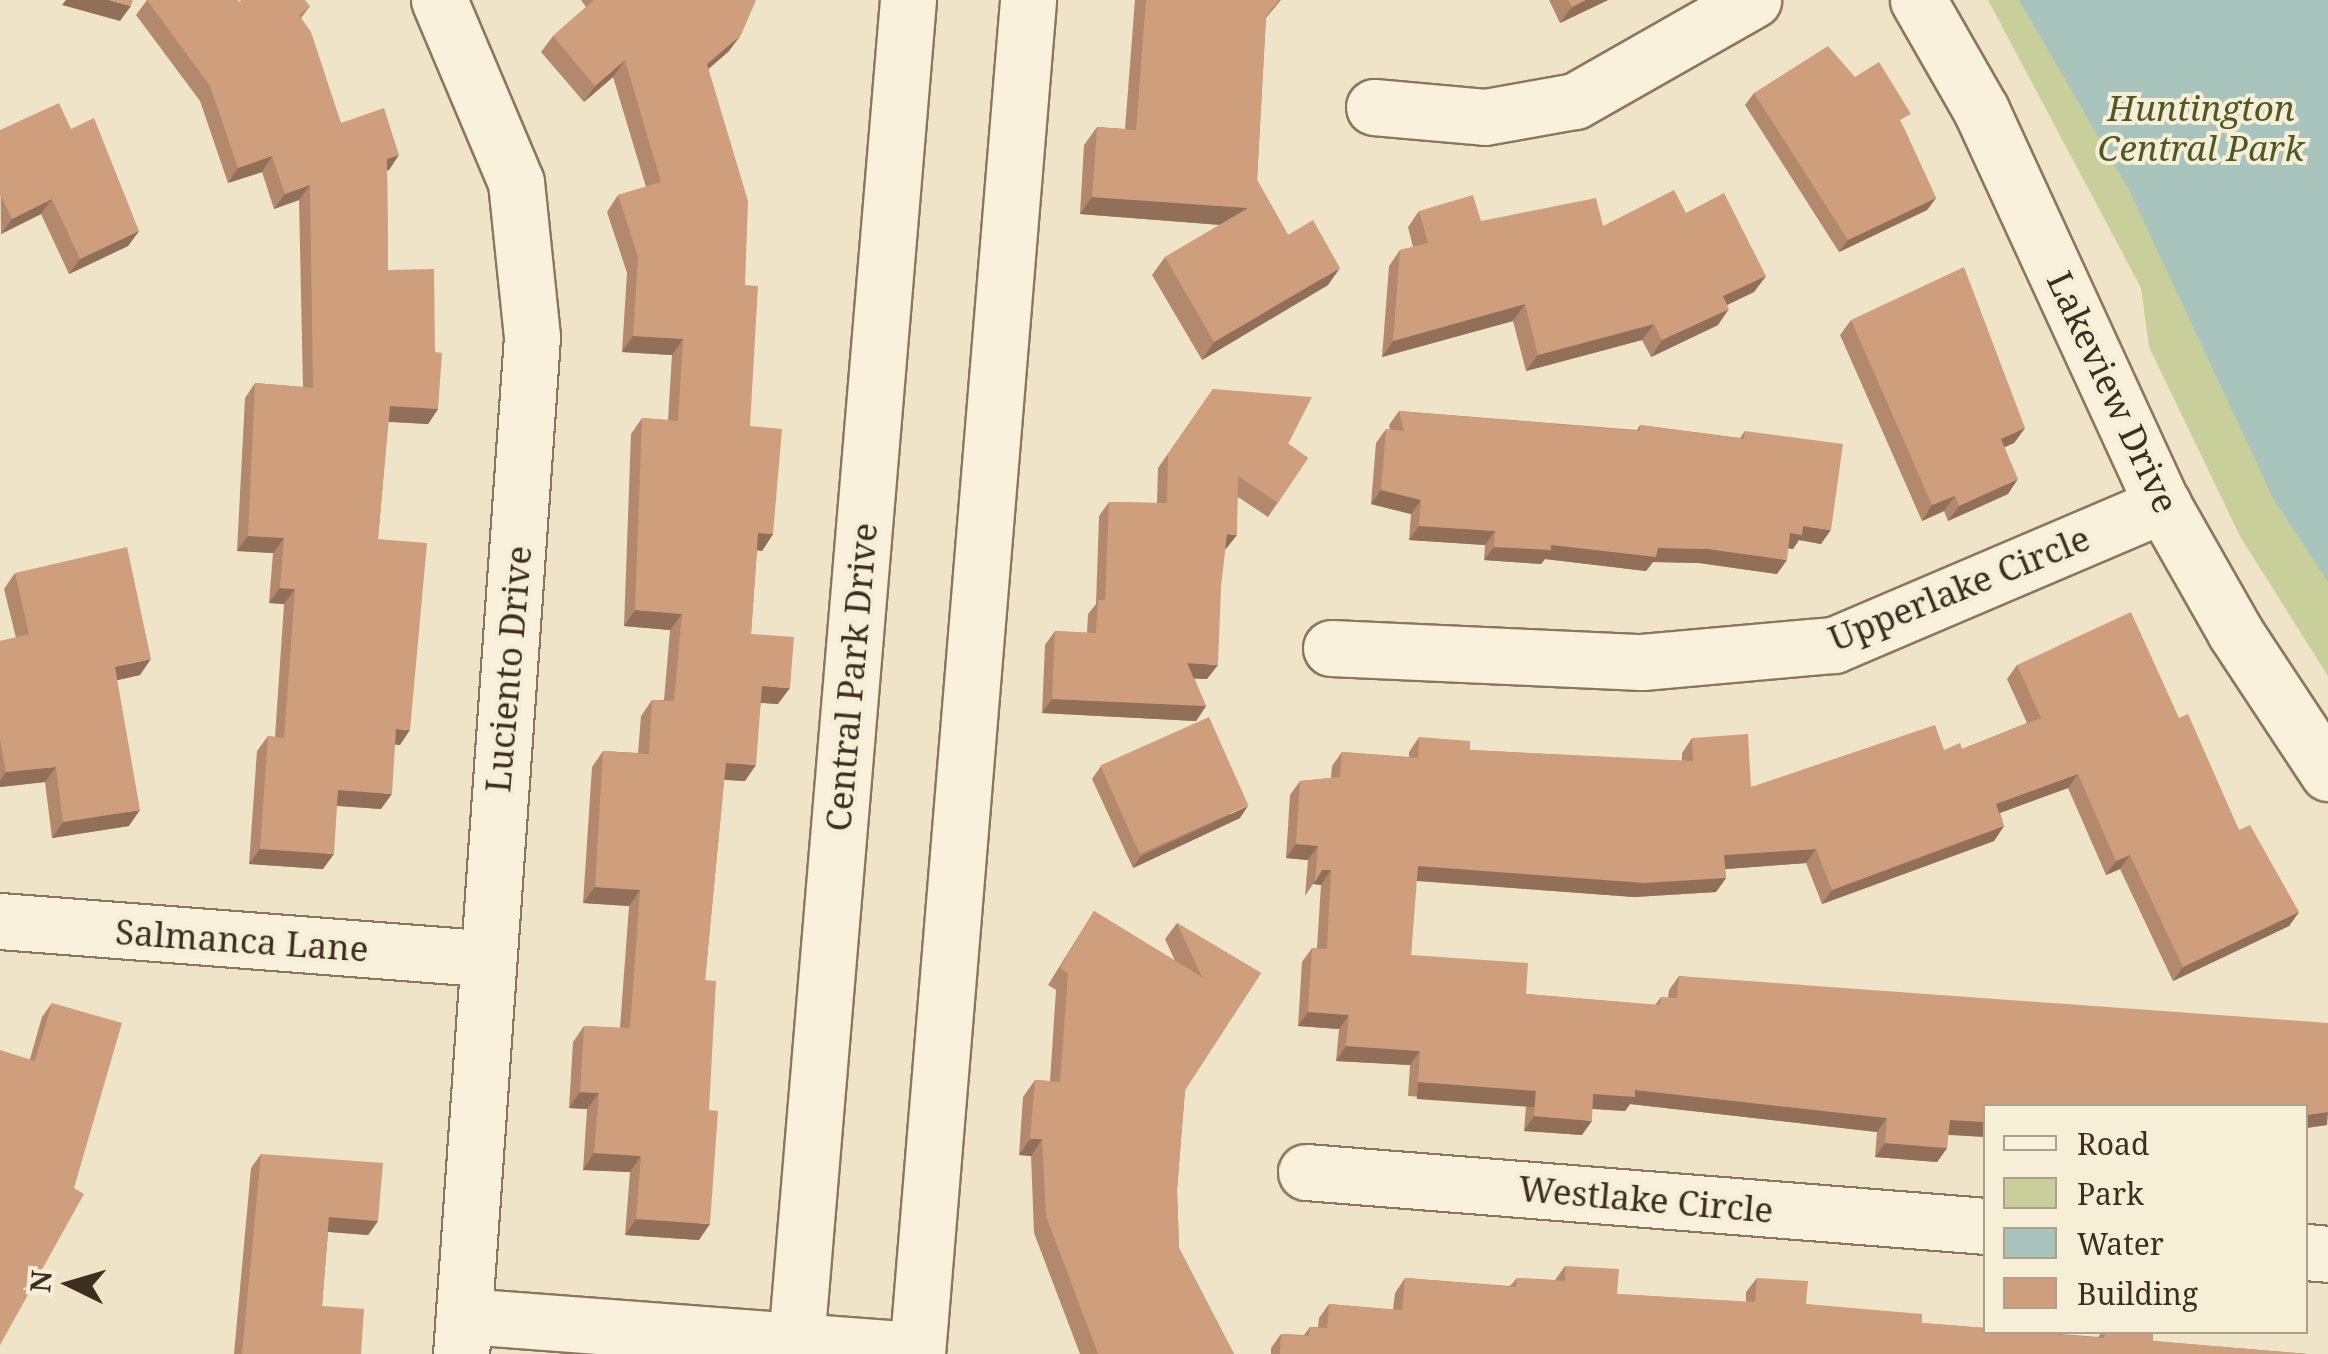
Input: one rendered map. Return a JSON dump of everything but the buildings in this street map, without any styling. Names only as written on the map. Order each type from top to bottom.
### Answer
[{"type":"street","name":"Luciento Drive","points":[[439,0],[516,182],[532,337],[484,958],[462,1335]]},
{"type":"street","name":"Central Park Drive","points":[[796,1346],[908,0]]},
{"type":"street","points":[[462,1335],[917,1352],[1028,0]]},
{"type":"street","points":[[1374,107],[1486,117],[1575,101],[1753,0]]},
{"type":"street","name":"Lakeview Drive","points":[[1918,0],[1982,110],[2163,505],[2235,632],[2328,773]]},
{"type":"street","name":"Upperlake Circle","points":[[1332,648],[1642,662],[1834,644],[2163,505]]},
{"type":"street","name":"Salmanca Lane","points":[[0,921],[484,958]]},
{"type":"street","name":"Westlake Circle","points":[[1306,1172],[1983,1226]]},
{"type":"green space","name":"Huntington Central Park","points":[[1988,0],[2328,0],[2328,676],[2241,538],[2149,347],[2141,288]]},
{"type":"water","name":"Huntington Central Park","points":[[2019,0],[2328,0],[2328,582],[2274,500],[2128,188]]}]
